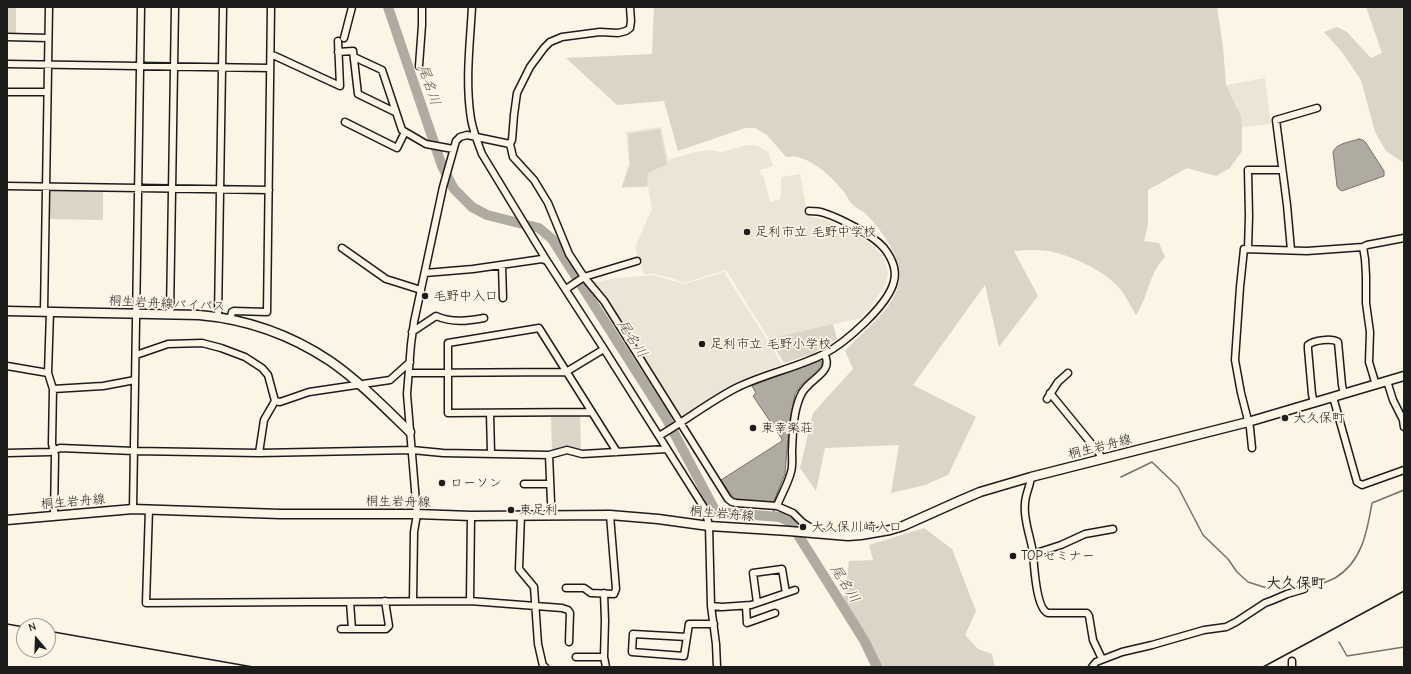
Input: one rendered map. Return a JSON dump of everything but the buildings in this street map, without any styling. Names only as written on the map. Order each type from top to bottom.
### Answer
[{"type":"main road","name":"桐生岩舟線バイパス","points":[[7,311],[136,313],[218,317],[274,332],[297,342],[331,362],[359,384],[410,432]]},
{"type":"main road","name":"桐生岩舟線","points":[[7,520],[133,509],[280,514],[417,514],[471,516],[610,515],[658,519],[709,526],[848,536],[861,535],[890,530],[917,520],[973,495],[1031,477],[1248,422],[1404,376]]},
{"type":"street","points":[[48,7],[46,187],[47,312],[48,373],[53,389],[52,444],[56,455],[54,516]]},
{"type":"street","points":[[133,509],[141,7]]},
{"type":"street","points":[[170,314],[174,7]]},
{"type":"street","points":[[218,317],[223,7]]},
{"type":"street","points":[[230,320],[232,312],[234,311],[267,312],[271,7]]},
{"type":"street","points":[[271,55],[340,86],[338,52],[352,7]]},
{"type":"street","points":[[420,66],[422,7]]},
{"type":"street","points":[[472,7],[468,89],[471,120],[475,136],[485,160],[547,261],[703,506],[708,517],[711,606],[714,624],[717,667]]},
{"type":"street","points":[[630,7],[630,28],[626,31],[618,33],[600,32],[562,37],[550,42],[544,48],[530,67],[517,93],[512,140],[510,144],[513,157],[534,180],[548,203],[569,254],[583,278],[604,301],[678,424],[728,499],[732,502],[777,506],[793,513],[802,522],[820,534]]},
{"type":"street","points":[[7,37],[48,38]]},
{"type":"street","points":[[338,52],[353,51],[358,94],[395,112]]},
{"type":"street","points":[[354,57],[382,70],[402,130],[426,144],[453,149]]},
{"type":"street","points":[[7,64],[270,68]]},
{"type":"street","points":[[7,92],[47,92]]},
{"type":"street","points":[[1291,250],[1276,120],[1317,108]]},
{"type":"street","points":[[345,122],[396,148],[405,132]]},
{"type":"street","points":[[413,601],[414,532],[417,514],[407,394],[412,332],[443,188],[456,141],[460,137],[467,135],[510,144]]},
{"type":"street","points":[[1248,249],[1248,170],[1282,170]]},
{"type":"street","points":[[7,186],[269,190]]},
{"type":"street","points":[[659,436],[742,385],[824,354],[841,343],[877,310],[892,289],[895,274],[894,264],[882,246],[870,235],[858,228],[825,213],[809,211]]},
{"type":"street","points":[[1252,448],[1235,360],[1244,248],[1307,251],[1363,247],[1404,238]]},
{"type":"street","points":[[1363,247],[1366,276],[1366,303],[1370,332],[1369,362],[1376,385]]},
{"type":"street","points":[[342,248],[386,279],[421,290]]},
{"type":"street","points":[[425,273],[474,269],[542,258],[547,261]]},
{"type":"street","points":[[566,290],[583,278],[637,261]]},
{"type":"street","points":[[502,265],[503,298]]},
{"type":"street","points":[[412,332],[436,316],[445,320],[463,321],[484,318]]},
{"type":"street","points":[[591,412],[448,413],[448,343],[538,328],[617,452]]},
{"type":"street","points":[[1314,403],[1308,349],[1308,345],[1313,342],[1333,340],[1338,342],[1344,394]]},
{"type":"street","points":[[136,356],[168,344],[202,343],[245,357],[262,368],[268,375],[275,402],[264,420],[260,453]]},
{"type":"street","points":[[409,374],[566,372],[604,349]]},
{"type":"street","points":[[777,506],[791,472],[793,418],[800,395],[806,386],[824,371],[828,365],[824,354]]},
{"type":"street","points":[[275,402],[280,402],[309,392],[390,380],[410,362]]},
{"type":"street","points":[[7,366],[48,373]]},
{"type":"street","points":[[1068,373],[1058,382],[1049,396],[1099,453],[1102,459]]},
{"type":"street","points":[[53,389],[103,386],[135,380]]},
{"type":"street","points":[[1387,381],[1393,400],[1403,420],[1404,427]]},
{"type":"street","points":[[1333,397],[1357,482],[1362,485],[1404,470]]},
{"type":"street","points":[[490,413],[491,453]]},
{"type":"street","points":[[7,453],[50,452],[60,448],[260,453],[412,450],[443,453],[549,455],[567,450],[582,454],[667,449]]},
{"type":"street","points":[[549,455],[551,502]]},
{"type":"street","points":[[1031,477],[1024,505],[1033,554],[1034,576],[1043,610],[1048,613],[1087,613],[1089,616],[1093,640],[1102,659]]},
{"type":"street","points":[[524,484],[550,484]]},
{"type":"street","points":[[149,509],[146,603],[470,600],[568,610],[570,613],[569,642]]},
{"type":"street","points":[[521,515],[519,569],[534,587],[538,644],[543,666],[545,667]]},
{"type":"street","points":[[566,588],[584,588],[591,593],[614,594],[616,589],[610,515]]},
{"type":"street","points":[[470,600],[471,516]]},
{"type":"street","points":[[1033,554],[1061,545],[1085,534],[1113,529]]},
{"type":"street","points":[[757,603],[753,573],[782,569],[786,593]]},
{"type":"street","points":[[1092,667],[1096,662],[1102,659],[1122,652],[1204,630],[1226,627],[1265,603],[1304,589]]},
{"type":"street","points":[[711,606],[746,606],[795,590]]},
{"type":"street","points":[[604,593],[604,656],[606,667]]},
{"type":"street","points":[[341,629],[386,630],[389,626],[385,601]]},
{"type":"street","points":[[350,602],[352,629]]},
{"type":"street","points":[[746,606],[747,623],[775,613]]},
{"type":"street","points":[[687,637],[634,634],[632,652],[684,656],[687,637],[689,624],[714,624]]},
{"type":"street","points":[[576,657],[604,656]]},
{"type":"shaded area","points":[[7,7],[16,7],[16,33],[13,34],[7,34]]},
{"type":"shaded area","points":[[654,7],[1217,7],[1223,47],[1226,85],[1241,116],[1242,151],[1230,168],[1216,176],[1187,168],[1148,190],[1148,224],[1144,241],[1159,243],[1165,257],[1155,271],[1144,300],[1136,315],[1122,291],[1116,284],[1084,263],[1052,252],[1036,250],[1014,251],[1038,296],[999,347],[985,285],[913,385],[976,417],[948,475],[925,485],[891,493],[899,445],[825,448],[816,491],[800,468],[813,413],[853,369],[845,351],[877,319],[891,301],[899,282],[900,273],[898,264],[890,245],[877,227],[865,213],[852,204],[834,181],[811,162],[798,157],[786,157],[767,135],[755,128],[745,128],[678,151],[664,101],[617,105],[566,58],[652,54]]},
{"type":"shaded area","points":[[1366,7],[1404,7],[1404,163],[1386,151],[1375,132],[1361,80],[1342,52],[1324,32],[1337,27],[1347,32],[1371,58],[1382,53]]},
{"type":"shaded area","points":[[1265,78],[1271,124],[1242,127],[1241,116],[1226,85]]},
{"type":"shaded area","name":"足利市立 毛野中学校","points":[[661,127],[668,160],[695,152],[709,150],[721,152],[748,145],[758,146],[768,152],[773,166],[760,170],[761,176],[763,175],[770,202],[780,199],[781,177],[800,174],[808,216],[827,220],[856,234],[875,247],[885,261],[888,272],[886,283],[869,309],[861,318],[769,339],[726,270],[684,283],[672,278],[653,274],[644,274],[635,247],[652,209],[648,187],[621,188],[629,164],[626,132]]},
{"type":"shaded area","points":[[660,129],[667,164],[648,173],[647,186],[622,187],[630,164],[628,134]]},
{"type":"shaded area","points":[[1359,139],[1366,143],[1384,171],[1384,176],[1342,191],[1337,186],[1333,152],[1337,147],[1344,143]]},
{"type":"shaded area","points":[[51,189],[102,190],[103,219],[48,219],[48,192]]},
{"type":"shaded area","name":"足利市立 毛野小学校","points":[[724,272],[782,364],[741,380],[684,415],[680,414],[592,281],[598,282],[617,278],[653,275],[684,284]]},
{"type":"shaded area","points":[[833,324],[837,339],[812,354],[784,363],[769,339]]},
{"type":"shaded area","points":[[820,361],[822,362],[822,366],[819,370],[801,385],[795,394],[789,425],[785,474],[773,503],[734,499],[721,480],[782,441],[753,396],[756,393],[752,386]]},
{"type":"shaded area","points":[[551,414],[580,414],[581,451],[567,448],[552,451]]},
{"type":"shaded area","points":[[924,528],[952,549],[976,611],[965,635],[978,649],[992,654],[995,667],[880,667],[865,638],[842,600],[845,595],[849,561],[873,560],[869,545]]},
{"type":"waterway","name":"尾名川","points":[[388,7],[442,166],[454,189],[472,207],[487,215],[539,228],[552,239],[666,418],[716,512],[780,517],[790,522],[864,640],[877,667]]},
{"type":"waterway","points":[[1121,477],[1152,462],[1178,487],[1203,535],[1228,559],[1237,572],[1248,582],[1270,589]]},
{"type":"waterway","points":[[1309,588],[1335,578],[1351,564],[1362,545],[1368,525],[1372,503],[1404,490]]},
{"type":"waterway","name":"尾名川","points":[[774,510],[774,517]]},
{"type":"waterway","points":[[1339,642],[1347,656],[1404,647]]},
{"type":"railway","points":[[1263,667],[1404,591]]},
{"type":"railway","points":[[7,624],[16,626]]},
{"type":"railway","points":[[56,632],[253,667]]},
{"type":"place","name":"足利市立 毛野中学校","points":[[747,232]]},
{"type":"place","name":"毛野中入口","points":[[425,296]]},
{"type":"place","name":"足利市立 毛野小学校","points":[[702,344]]},
{"type":"place","name":"大久保町","points":[[1285,418]]},
{"type":"place","name":"東幸楽荘","points":[[753,428]]},
{"type":"place","name":"ローソン","points":[[442,483]]},
{"type":"place","name":"東足利","points":[[511,510]]},
{"type":"place","name":"大久保川崎入口","points":[[803,527]]},
{"type":"place","name":"TOPセミナー","points":[[1013,556]]},
{"type":"district","name":"大久保町","points":[[1296,584]]}]
